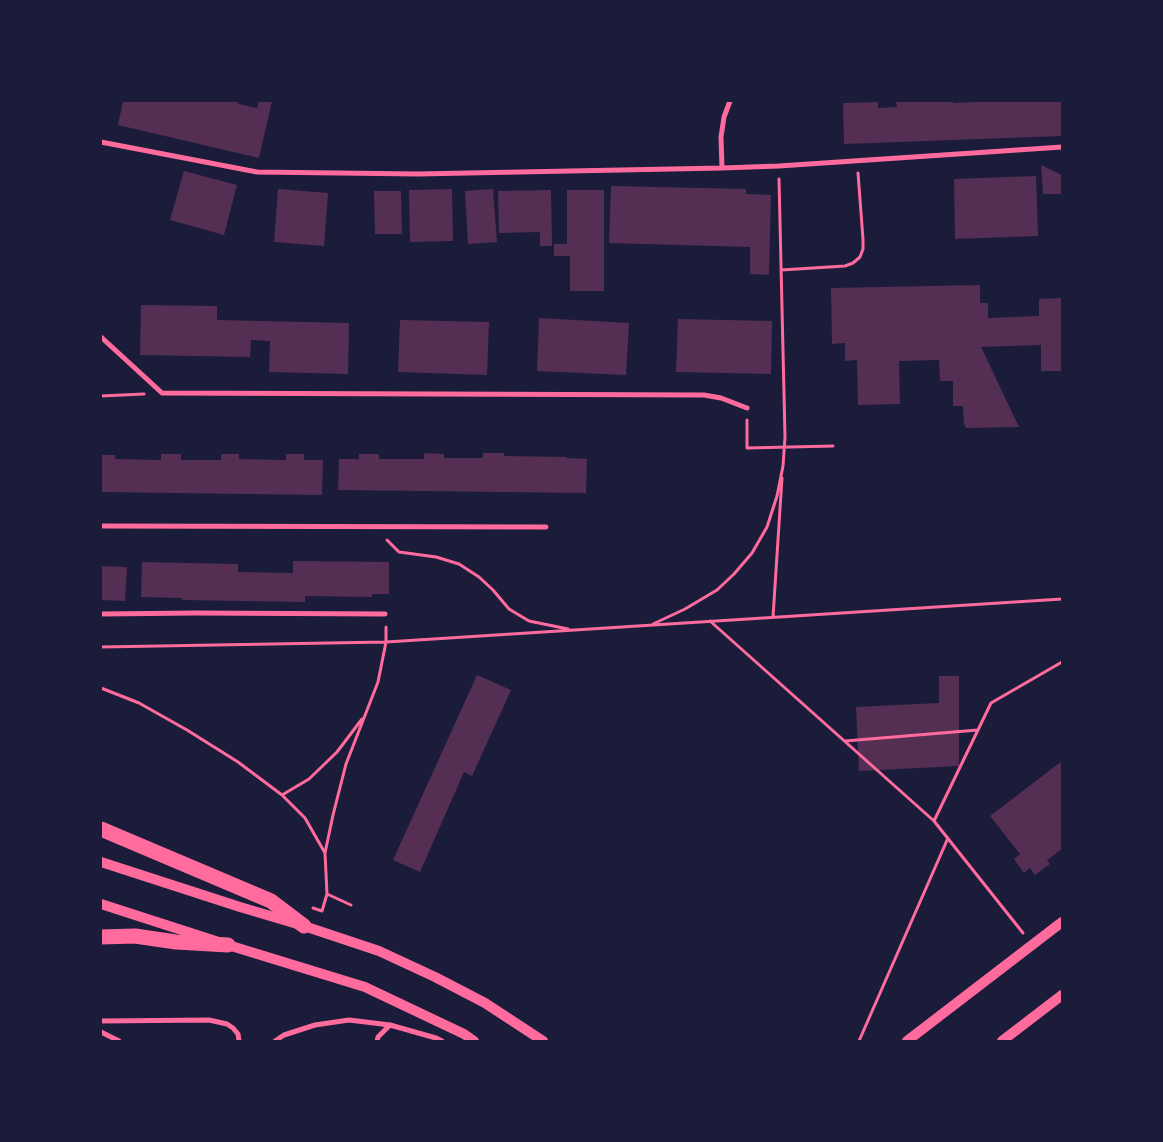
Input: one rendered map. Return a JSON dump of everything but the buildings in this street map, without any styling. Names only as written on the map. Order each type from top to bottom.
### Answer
[{"type":"highway","points":[[101,829],[271,901],[304,926]]},
{"type":"highway","points":[[101,936],[135,936],[176,942],[228,945]]},
{"type":"main road","points":[[101,862],[379,951],[485,1003],[542,1041]]},
{"type":"main road","points":[[101,904],[365,987],[464,1034],[474,1041]]},
{"type":"main road","points":[[906,1041],[1062,922]]},
{"type":"main road","points":[[1002,1041],[1062,995]]},
{"type":"street","points":[[722,168],[721,137],[724,117],[730,101]]},
{"type":"street","points":[[101,142],[257,172],[418,174],[779,166],[1062,147]]},
{"type":"street","points":[[101,337],[162,393],[704,395],[721,398],[747,408]]},
{"type":"street","points":[[101,526],[546,526]]},
{"type":"street","points":[[101,614],[385,614]]},
{"type":"street","points":[[101,1021],[209,1020],[227,1024],[233,1028],[238,1034],[239,1041]]},
{"type":"street","points":[[275,1041],[284,1035],[315,1025],[349,1020],[390,1025],[442,1041]]},
{"type":"street","points":[[377,1041],[378,1037],[390,1025]]},
{"type":"street","points":[[101,1032],[119,1041]]},
{"type":"path","points":[[781,270],[845,266],[853,263],[860,257],[863,239],[858,161]]},
{"type":"path","points":[[773,617],[786,437],[779,166]]},
{"type":"path","points":[[101,396],[162,393]]},
{"type":"path","points":[[747,408],[747,448],[833,446]]},
{"type":"path","points":[[650,625],[685,609],[717,590],[752,553],[767,527],[777,496],[783,466],[784,447]]},
{"type":"path","points":[[373,526],[399,552],[436,557],[459,564],[479,577],[509,609],[529,621],[573,630]]},
{"type":"path","points":[[101,647],[386,642],[1062,599]]},
{"type":"path","points":[[351,905],[327,894],[325,853],[346,764],[378,682],[386,642],[385,614]]},
{"type":"path","points":[[710,621],[934,821],[1032,945]]},
{"type":"path","points":[[934,821],[991,703],[1062,662]]},
{"type":"path","points":[[101,688],[139,703],[238,762],[282,795],[305,818],[325,853]]},
{"type":"path","points":[[282,795],[309,779],[337,752],[365,716]]},
{"type":"path","points":[[844,741],[978,730]]},
{"type":"path","points":[[859,1041],[948,838]]}]
